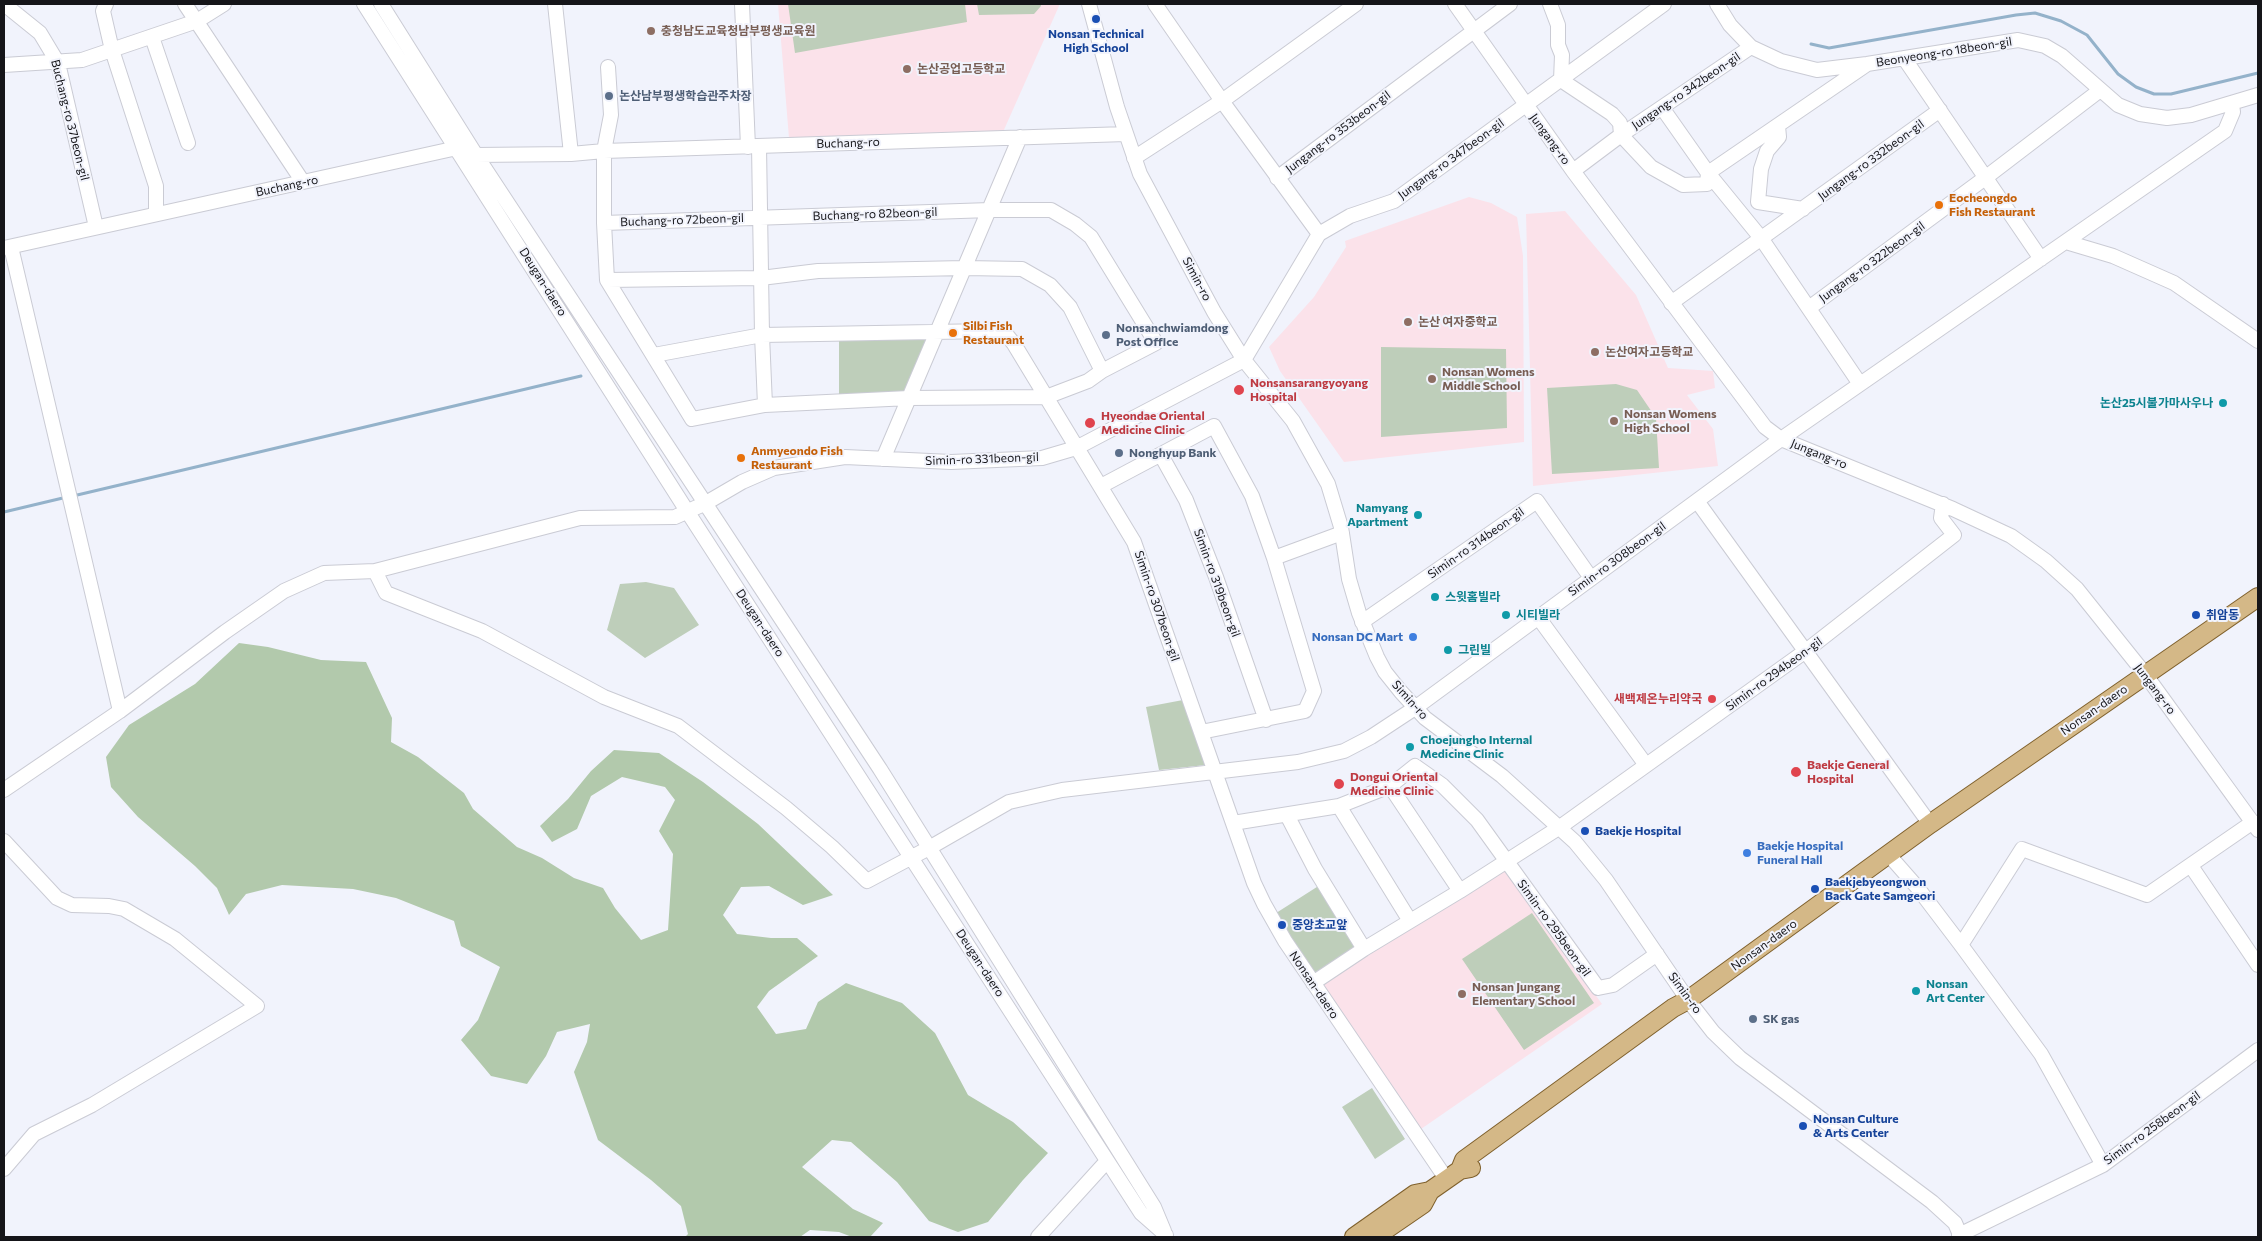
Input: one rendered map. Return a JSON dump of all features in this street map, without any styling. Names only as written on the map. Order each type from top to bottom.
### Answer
[{"type":"main road","name":"Nonsan-daero","points":[[1354,1237],[1415,1194],[1430,1191],[1454,1175],[1464,1160],[1673,1008],[1688,1000],[1930,824],[2144,674],[2258,597]]},
{"type":"main road","name":"Nonsan-daero","points":[[1375,1237],[1423,1204],[1430,1191]]},
{"type":"street","name":"Buchang-ro 37beon-gil","points":[[4,4],[40,33],[58,63],[96,227]]},
{"type":"street","points":[[106,4],[103,11],[112,50],[156,186],[156,214]]},
{"type":"street","points":[[185,4],[303,182]]},
{"type":"street","points":[[4,65],[82,60],[197,21],[224,4]]},
{"type":"street","name":"Deugan-daero","points":[[364,4],[687,511],[1141,1213],[1165,1237]]},
{"type":"street","name":"Deugan-daero","points":[[381,4],[476,155],[706,503],[929,848],[1154,1207],[1165,1237]]},
{"type":"street","points":[[555,4],[571,154]]},
{"type":"street","points":[[607,280],[761,278],[818,271],[1022,268],[1050,285],[1070,307],[1102,371],[1088,381],[1046,397],[909,398],[765,405],[762,335],[761,278],[760,218],[742,4]]},
{"type":"street","name":"Simin-ro","points":[[1089,4],[1126,134],[1140,174],[1214,312],[1244,360],[1292,421],[1328,484],[1342,533],[1349,579],[1362,622],[1377,657],[1386,672],[1425,718],[1502,776],[1575,842],[1606,880],[1688,1000],[1713,1032],[1740,1058],[1932,1202],[1955,1223],[1960,1236]]},
{"type":"street","points":[[1134,158],[1222,101],[1356,4]]},
{"type":"street","name":"Jungang-ro","points":[[1456,4],[1573,171],[1765,427],[1781,439],[1943,504],[2011,536],[2046,561],[2077,589],[2144,674],[2256,826],[2147,895],[2022,849],[1962,945]]},
{"type":"street","name":"Jungang-ro 353beon-gil","points":[[1161,6],[1222,101],[1277,178],[1510,4]]},
{"type":"street","points":[[1550,4],[1558,25],[1558,45],[1562,55],[1561,80]]},
{"type":"street","name":"Jungang-ro 347beon-gil","points":[[1244,360],[1319,234],[1350,216],[1394,202],[1561,80],[1631,26],[1664,4]]},
{"type":"street","name":"Beonyeong-ro 18beon-gil","points":[[1718,4],[1730,25],[1751,47],[1781,61],[1817,70],[2018,40],[2045,46],[2062,56],[2099,91],[2118,105],[2140,114],[2167,118],[2191,115],[2258,95]]},
{"type":"street","points":[[152,36],[188,143]]},
{"type":"street","name":"Jungang-ro 342beon-gil","points":[[1573,171],[1621,135],[1663,109],[1751,47]]},
{"type":"street","points":[[1904,58],[2041,259]]},
{"type":"street","points":[[1708,173],[1867,64]]},
{"type":"street","name":"Buchang-ro 72beon-gil","points":[[608,67],[610,115],[604,151],[604,223],[607,280],[692,419],[765,405]]},
{"type":"street","name":"Jungang-ro 342beon-gil","points":[[1561,80],[1612,114],[1620,124],[1621,135],[1650,167],[1683,185],[1707,184],[1708,173]]},
{"type":"street","name":"Jungang-ro 322beon-gil","points":[[1860,384],[1809,308],[1986,178],[2099,91]]},
{"type":"street","points":[[1781,439],[2225,131],[2233,112],[2232,104]]},
{"type":"street","points":[[1663,109],[1708,173],[1761,238],[1809,308]]},
{"type":"street","name":"Jungang-ro 332beon-gil","points":[[1671,304],[1940,110]]},
{"type":"street","points":[[1778,126],[1779,137],[1767,151],[1761,170],[1758,202],[1803,209]]},
{"type":"street","name":"Buchang-ro","points":[[8,248],[457,148],[476,155],[571,154],[604,151],[1126,134]]},
{"type":"street","points":[[883,459],[939,332],[1020,138]]},
{"type":"street","points":[[1277,178],[1319,234]]},
{"type":"street","name":"Buchang-ro 82beon-gil","points":[[760,218],[990,210],[1051,210],[1075,224],[1091,237],[1156,343],[1102,371]]},
{"type":"street","name":"Buchang-ro 72beon-gil","points":[[604,223],[760,218]]},
{"type":"street","points":[[2066,242],[2112,256],[2174,283],[2258,341]]},
{"type":"street","points":[[8,248],[120,711]]},
{"type":"street","name":"Simin-ro 307beon-gil","points":[[939,332],[989,331],[1006,334],[1046,397],[1134,542],[1216,773]]},
{"type":"street","points":[[654,355],[762,335],[939,332]]},
{"type":"street","name":"Simin-ro 331beon-gil","points":[[4,790],[120,711],[284,591],[324,573],[375,571],[580,518],[675,517],[706,503],[742,482],[774,468],[845,457],[951,462],[1042,458],[1076,448],[1244,360]]},
{"type":"street","points":[[1101,486],[1214,426],[1252,496],[1274,558],[1314,691],[1305,711],[1201,732]]},
{"type":"street","name":"Simin-ro 308beon-gil","points":[[1415,708],[1781,439]]},
{"type":"street","name":"Simin-ro 319beon-gil","points":[[1161,455],[1186,500],[1216,577],[1266,720]]},
{"type":"street","name":"Simin-ro 314beon-gil","points":[[1362,622],[1538,501],[1591,578]]},
{"type":"street","points":[[1697,501],[1807,650],[1930,824]]},
{"type":"street","name":"Simin-ro 294beon-gil","points":[[1560,827],[1807,650],[1954,535],[1940,518],[1943,504]]},
{"type":"street","points":[[1274,558],[1342,533]]},
{"type":"street","points":[[375,571],[386,593],[482,631],[604,696],[678,726],[786,808],[832,847],[867,881],[1009,802],[1062,790],[1150,778],[1216,773],[1298,762],[1344,751],[1371,737],[1415,708]]},
{"type":"street","points":[[1538,617],[1646,766]]},
{"type":"street","name":"Simin-ro 295beon-gil","points":[[1390,786],[1415,766],[1442,785],[1477,820],[1505,862],[1598,988],[1612,985],[1657,954]]},
{"type":"street","name":"Nonsan-daero","points":[[1216,773],[1254,883],[1285,941],[1313,983],[1454,1175]]},
{"type":"street","points":[[1233,823],[1339,806],[1390,786],[1460,891]]},
{"type":"street","points":[[1339,806],[1410,921]]},
{"type":"street","points":[[1287,815],[1315,869],[1364,949]]},
{"type":"street","points":[[1313,983],[1364,949],[1560,827]]},
{"type":"street","points":[[4,841],[57,898],[72,905],[109,906],[124,909],[175,939],[257,1006],[92,1105],[34,1134],[4,1169]]},
{"type":"street","points":[[1888,854],[1917,887],[1962,945],[2041,1054],[2103,1165]]},
{"type":"street","points":[[2191,866],[2258,965]]},
{"type":"street","name":"Simin-ro 258beon-gil","points":[[1960,1236],[2103,1165],[2258,1050]]},
{"type":"street","points":[[1038,1237],[1107,1160]]},
{"type":"shaded area","name":"논산공업고등학교","points":[[778,4],[1059,4],[1059,6],[1003,132],[789,138]]},
{"type":"shaded area","name":"논산 여자중학교","points":[[1469,197],[1491,203],[1517,217],[1523,256],[1524,442],[1344,462],[1280,371],[1269,347],[1314,297],[1346,247],[1345,241]]},
{"type":"shaded area","name":"논산여자고등학교","points":[[1565,211],[1636,295],[1668,368],[1713,371],[1715,388],[1687,395],[1713,429],[1718,466],[1533,486],[1526,214]]},
{"type":"shaded area","name":"Nonsan Jungang Elementary School","points":[[1505,870],[1602,1004],[1421,1129],[1322,984]]},
{"type":"green space","points":[[788,4],[965,4],[967,22],[795,53]]},
{"type":"green space","points":[[977,4],[1041,4],[1041,6],[1034,14],[979,15]]},
{"type":"green space","points":[[930,335],[907,393],[839,394],[839,336]]},
{"type":"green space","points":[[1381,347],[1506,349],[1507,428],[1381,437]]},
{"type":"green space","points":[[1616,384],[1637,390],[1656,418],[1659,468],[1552,474],[1547,388]]},
{"type":"green space","points":[[646,582],[674,588],[699,625],[645,658],[607,630],[620,584]]},
{"type":"green space","points":[[239,643],[268,647],[321,660],[366,662],[392,718],[391,742],[418,757],[464,793],[473,809],[517,847],[542,858],[574,878],[603,888],[615,908],[641,940],[668,930],[673,854],[659,831],[675,800],[665,787],[622,777],[591,796],[577,829],[552,842],[540,826],[568,799],[591,771],[614,750],[659,753],[703,782],[758,824],[833,895],[803,905],[769,886],[741,887],[723,915],[737,934],[771,938],[797,938],[818,956],[769,991],[757,1007],[776,1034],[806,1029],[818,1002],[846,983],[902,1003],[935,1033],[968,1095],[1013,1122],[1048,1153],[988,1222],[958,1232],[929,1221],[897,1182],[851,1142],[832,1140],[802,1167],[853,1209],[883,1223],[870,1237],[852,1237],[839,1232],[810,1230],[800,1237],[685,1237],[688,1234],[681,1206],[651,1180],[598,1140],[574,1072],[587,1042],[590,1024],[557,1032],[546,1056],[527,1084],[491,1076],[461,1040],[478,1020],[500,967],[461,946],[454,921],[396,898],[353,889],[282,885],[246,894],[229,915],[217,888],[195,866],[138,817],[111,787],[106,757],[129,725],[195,684]]},
{"type":"green space","points":[[1183,700],[1206,765],[1159,770],[1146,707]]},
{"type":"green space","points":[[1320,885],[1360,949],[1315,978],[1273,915]]},
{"type":"green space","points":[[1532,913],[1594,1003],[1524,1050],[1462,959]]},
{"type":"green space","points":[[1372,1088],[1405,1139],[1375,1159],[1342,1107]]},
{"type":"waterway","points":[[1811,44],[1829,48],[2035,13],[2061,21],[2087,35],[2118,74],[2136,87],[2154,94],[2171,94],[2258,73]]},
{"type":"waterway","points":[[73,496],[581,376]]},
{"type":"waterway","points":[[4,512],[67,497]]},
{"type":"place","name":"Nonsan Technical High School","points":[[1096,19]]},
{"type":"place","name":"충청남도교육청남부평생교육원","points":[[651,31]]},
{"type":"place","name":"논산공업고등학교","points":[[907,69]]},
{"type":"place","name":"논산남부평생학습관주차장","points":[[609,96]]},
{"type":"place","name":"Eocheongdo Fish Restaurant","points":[[1939,205]]},
{"type":"place","name":"논산 여자중학교","points":[[1408,322]]},
{"type":"place","name":"Silbi Fish Restaurant","points":[[953,333]]},
{"type":"place","name":"Nonsanchwiamdong Post Office","points":[[1106,335]]},
{"type":"place","name":"논산여자고등학교","points":[[1595,352]]},
{"type":"place","name":"Nonsan Womens Middle School","points":[[1432,379]]},
{"type":"place","name":"Nonsansarangyoyang Hospital","points":[[1239,390]]},
{"type":"place","name":"논산25시불가마사우나","points":[[2223,403]]},
{"type":"place","name":"Nonsan Womens High School","points":[[1614,421]]},
{"type":"place","name":"Hyeondae Oriental Medicine Clinic","points":[[1090,423]]},
{"type":"place","name":"Nonghyup Bank","points":[[1119,453]]},
{"type":"place","name":"Anmyeondo Fish Restaurant","points":[[741,458]]},
{"type":"place","name":"Namyang Apartment","points":[[1418,515]]},
{"type":"place","name":"스윗홈빌라","points":[[1435,597]]},
{"type":"place","name":"시티빌라","points":[[1506,615]]},
{"type":"place","name":"취암동","points":[[2196,615]]},
{"type":"place","name":"Nonsan DC Mart","points":[[1413,637]]},
{"type":"place","name":"그린빌","points":[[1448,650]]},
{"type":"place","name":"새백제온누리약국","points":[[1712,699]]},
{"type":"place","name":"Choejungho Internal Medicine Clinic","points":[[1410,747]]},
{"type":"place","name":"Baekje General Hospital","points":[[1796,772]]},
{"type":"place","name":"Dongui Oriental Medicine Clinic","points":[[1339,784]]},
{"type":"place","name":"Baekje Hospital","points":[[1585,831]]},
{"type":"place","name":"Baekje Hospital Funeral Hall","points":[[1747,853]]},
{"type":"place","name":"Baekjebyeongwon Back Gate Samgeori","points":[[1815,889]]},
{"type":"place","name":"중앙초교앞","points":[[1282,925]]},
{"type":"place","name":"Nonsan Art Center","points":[[1916,991]]},
{"type":"place","name":"Nonsan Jungang Elementary School","points":[[1462,994]]},
{"type":"place","name":"SK gas","points":[[1753,1019]]},
{"type":"place","name":"Nonsan Culture & Arts Center","points":[[1803,1126]]}]
